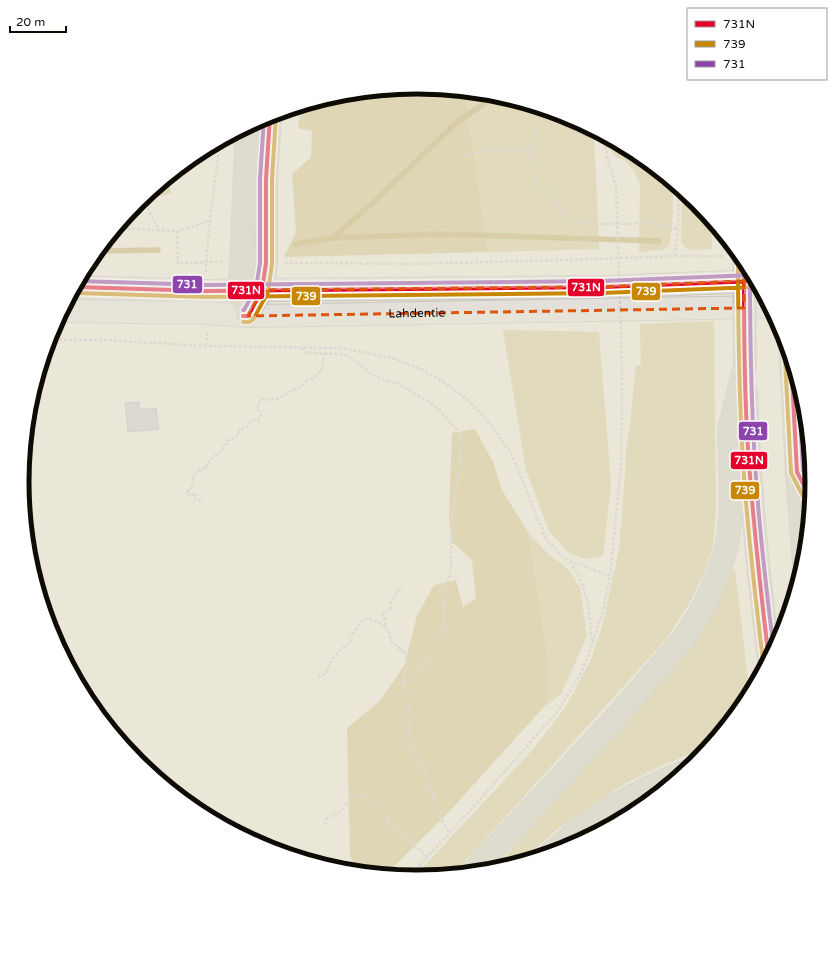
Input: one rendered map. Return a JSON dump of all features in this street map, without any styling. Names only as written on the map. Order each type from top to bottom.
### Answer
[{"type":"highway","points":[[248,316],[262,290],[266,263],[266,179],[270,124]]},
{"type":"highway","points":[[247,134],[240,291],[248,316]]},
{"type":"highway","points":[[736,260],[745,365],[749,463],[758,566],[768,650]]},
{"type":"highway","points":[[478,866],[618,715],[684,638],[704,606],[718,574],[727,545],[731,515],[729,430],[745,365]]},
{"type":"highway","points":[[792,379],[802,539]]},
{"type":"highway","points":[[797,472],[806,489]]},
{"type":"highway","points":[[565,841],[602,814],[649,787],[671,778]]},
{"type":"main road","name":"Lahdentie","points":[[82,287],[240,291],[602,287],[750,281]]},
{"type":"main road","name":"Lahdentie","points":[[69,311],[206,313],[248,316],[764,308]]},
{"type":"path","points":[[543,115],[531,149],[534,170],[538,183],[552,197],[566,216],[580,223],[588,224],[629,224],[646,222],[678,229]]},
{"type":"path","points":[[415,871],[558,711],[581,673],[603,611],[610,576],[621,465],[622,412],[622,365],[616,186],[608,161],[605,142]]},
{"type":"path","points":[[206,291],[206,262],[219,148]]},
{"type":"path","points":[[464,157],[477,152],[505,149],[531,149]]},
{"type":"path","points":[[675,256],[678,229],[679,195]]},
{"type":"path","points":[[146,205],[159,230]]},
{"type":"path","points":[[123,228],[177,231],[210,221]]},
{"type":"path","points":[[177,231],[178,264],[242,262]]},
{"type":"path","points":[[266,263],[422,263],[675,256],[735,258]]},
{"type":"path","points":[[206,313],[207,346]]},
{"type":"path","points":[[57,340],[102,340],[207,346],[343,348],[392,358],[421,369],[442,381],[468,401],[493,427],[512,455],[545,537],[562,556],[570,561],[610,576]]},
{"type":"path","points":[[300,348],[306,352],[340,354],[347,356],[372,375],[397,383],[438,409],[458,431],[460,436],[460,467],[454,495],[452,517],[451,570],[445,589],[443,630],[437,640],[436,647],[424,664],[411,680],[406,682],[404,679]]},
{"type":"path","points":[[201,501],[195,499],[198,497],[195,493],[190,496],[187,494],[193,486],[192,482],[197,472],[207,467],[207,463],[227,444],[227,441],[236,437],[239,434],[239,431],[245,427],[248,427],[252,420],[258,420],[261,415],[257,410],[260,400],[263,398],[270,400],[277,399],[297,387],[302,386],[306,381],[314,378],[321,371],[324,362],[324,354]]},
{"type":"path","points":[[570,561],[584,588],[592,643]]},
{"type":"path","points":[[400,586],[392,600],[390,609],[384,614],[386,627],[392,642],[398,646],[400,650],[401,649],[404,651],[406,656],[403,687],[410,707],[409,741],[411,749],[414,756],[422,764],[428,778],[434,806],[449,834]]},
{"type":"path","points":[[318,678],[326,673],[332,660],[340,650],[349,644],[352,640],[350,637],[351,634],[355,632],[358,624],[362,620],[376,620],[386,627]]},
{"type":"path","points":[[324,825],[327,818],[342,811],[346,804],[354,796],[368,797],[383,808],[389,822],[428,857]]},
{"type":"highlighted area","points":[[744,281],[744,308],[248,316],[262,290],[602,287]]},
{"type":"shaded area","points":[[418,94],[466,97],[488,252],[284,257],[296,232],[292,174],[311,157],[312,131],[298,128],[300,113],[342,101],[367,97]]},
{"type":"shaded area","points":[[466,97],[518,107],[566,124],[594,137],[599,249],[488,252]]},
{"type":"shaded area","points":[[611,145],[633,159],[673,189],[669,246],[662,250],[639,252],[640,185],[634,170],[624,160],[616,157],[612,152]]},
{"type":"shaded area","points":[[170,183],[171,193],[153,198]]},
{"type":"shaded area","points":[[682,198],[712,228],[712,249],[692,250],[686,248],[681,242]]},
{"type":"shaded area","points":[[714,321],[716,510],[713,545],[705,571],[690,602],[667,638],[459,869],[420,871],[536,746],[569,702],[591,659],[603,623],[619,549],[626,451],[636,365],[641,365],[640,324]]},
{"type":"shaded area","points":[[503,330],[599,332],[611,484],[603,556],[585,559],[569,553],[549,531],[526,470]]},
{"type":"shaded area","points":[[475,429],[493,462],[502,490],[528,532],[549,665],[548,696],[542,709],[447,814],[390,870],[353,866],[350,854],[347,728],[380,701],[404,666],[417,616],[434,585],[456,580],[463,607],[476,598],[472,560],[452,542],[449,517],[452,433]]},
{"type":"shaded area","points":[[528,532],[544,550],[569,570],[580,588],[587,636],[561,694],[542,709],[548,696],[549,665]]},
{"type":"shaded area","points":[[732,570],[735,570],[749,685],[726,719],[710,739],[699,750],[663,765],[624,784],[556,830],[530,854],[500,862],[613,735],[698,633],[717,605]]},
{"type":"building","points":[[139,402],[140,410],[156,408],[159,429],[128,432],[125,403]]},
{"type":"waterway","points":[[333,238],[378,198],[457,122],[489,100]]},
{"type":"waterway","points":[[295,244],[333,238],[438,234],[659,241]]},
{"type":"waterway","points":[[106,251],[158,250]]},
{"type":"transit line","name":"739","points":[[243,322],[253,320],[268,292],[272,264],[272,179],[276,122]]},
{"type":"transit line","name":"731N","points":[[243,316],[248,316],[262,290],[266,263],[266,179],[270,124]]},
{"type":"transit line","name":"731","points":[[243,310],[256,288],[260,263],[260,179],[263,126]]},
{"type":"transit line","name":"739","points":[[738,263],[739,360],[743,462],[749,537],[763,660]]},
{"type":"transit line","name":"731N","points":[[744,272],[747,438],[755,537],[768,650]]},
{"type":"transit line","name":"731","points":[[85,281],[206,285],[602,281],[746,275]]},
{"type":"transit line","name":"731N","points":[[82,287],[206,291],[602,287],[750,281]]},
{"type":"transit line","name":"731","points":[[750,282],[751,367],[755,464],[763,557],[773,639]]},
{"type":"transit line","name":"739","points":[[78,293],[206,297],[602,293],[753,287]]},
{"type":"transit line","name":"739","points":[[785,359],[791,473],[805,501]]},
{"type":"transit line","name":"731N","points":[[792,379],[797,472],[806,489]]},
{"type":"transit line","name":"731","points":[[800,411],[803,470],[806,476]]}]
